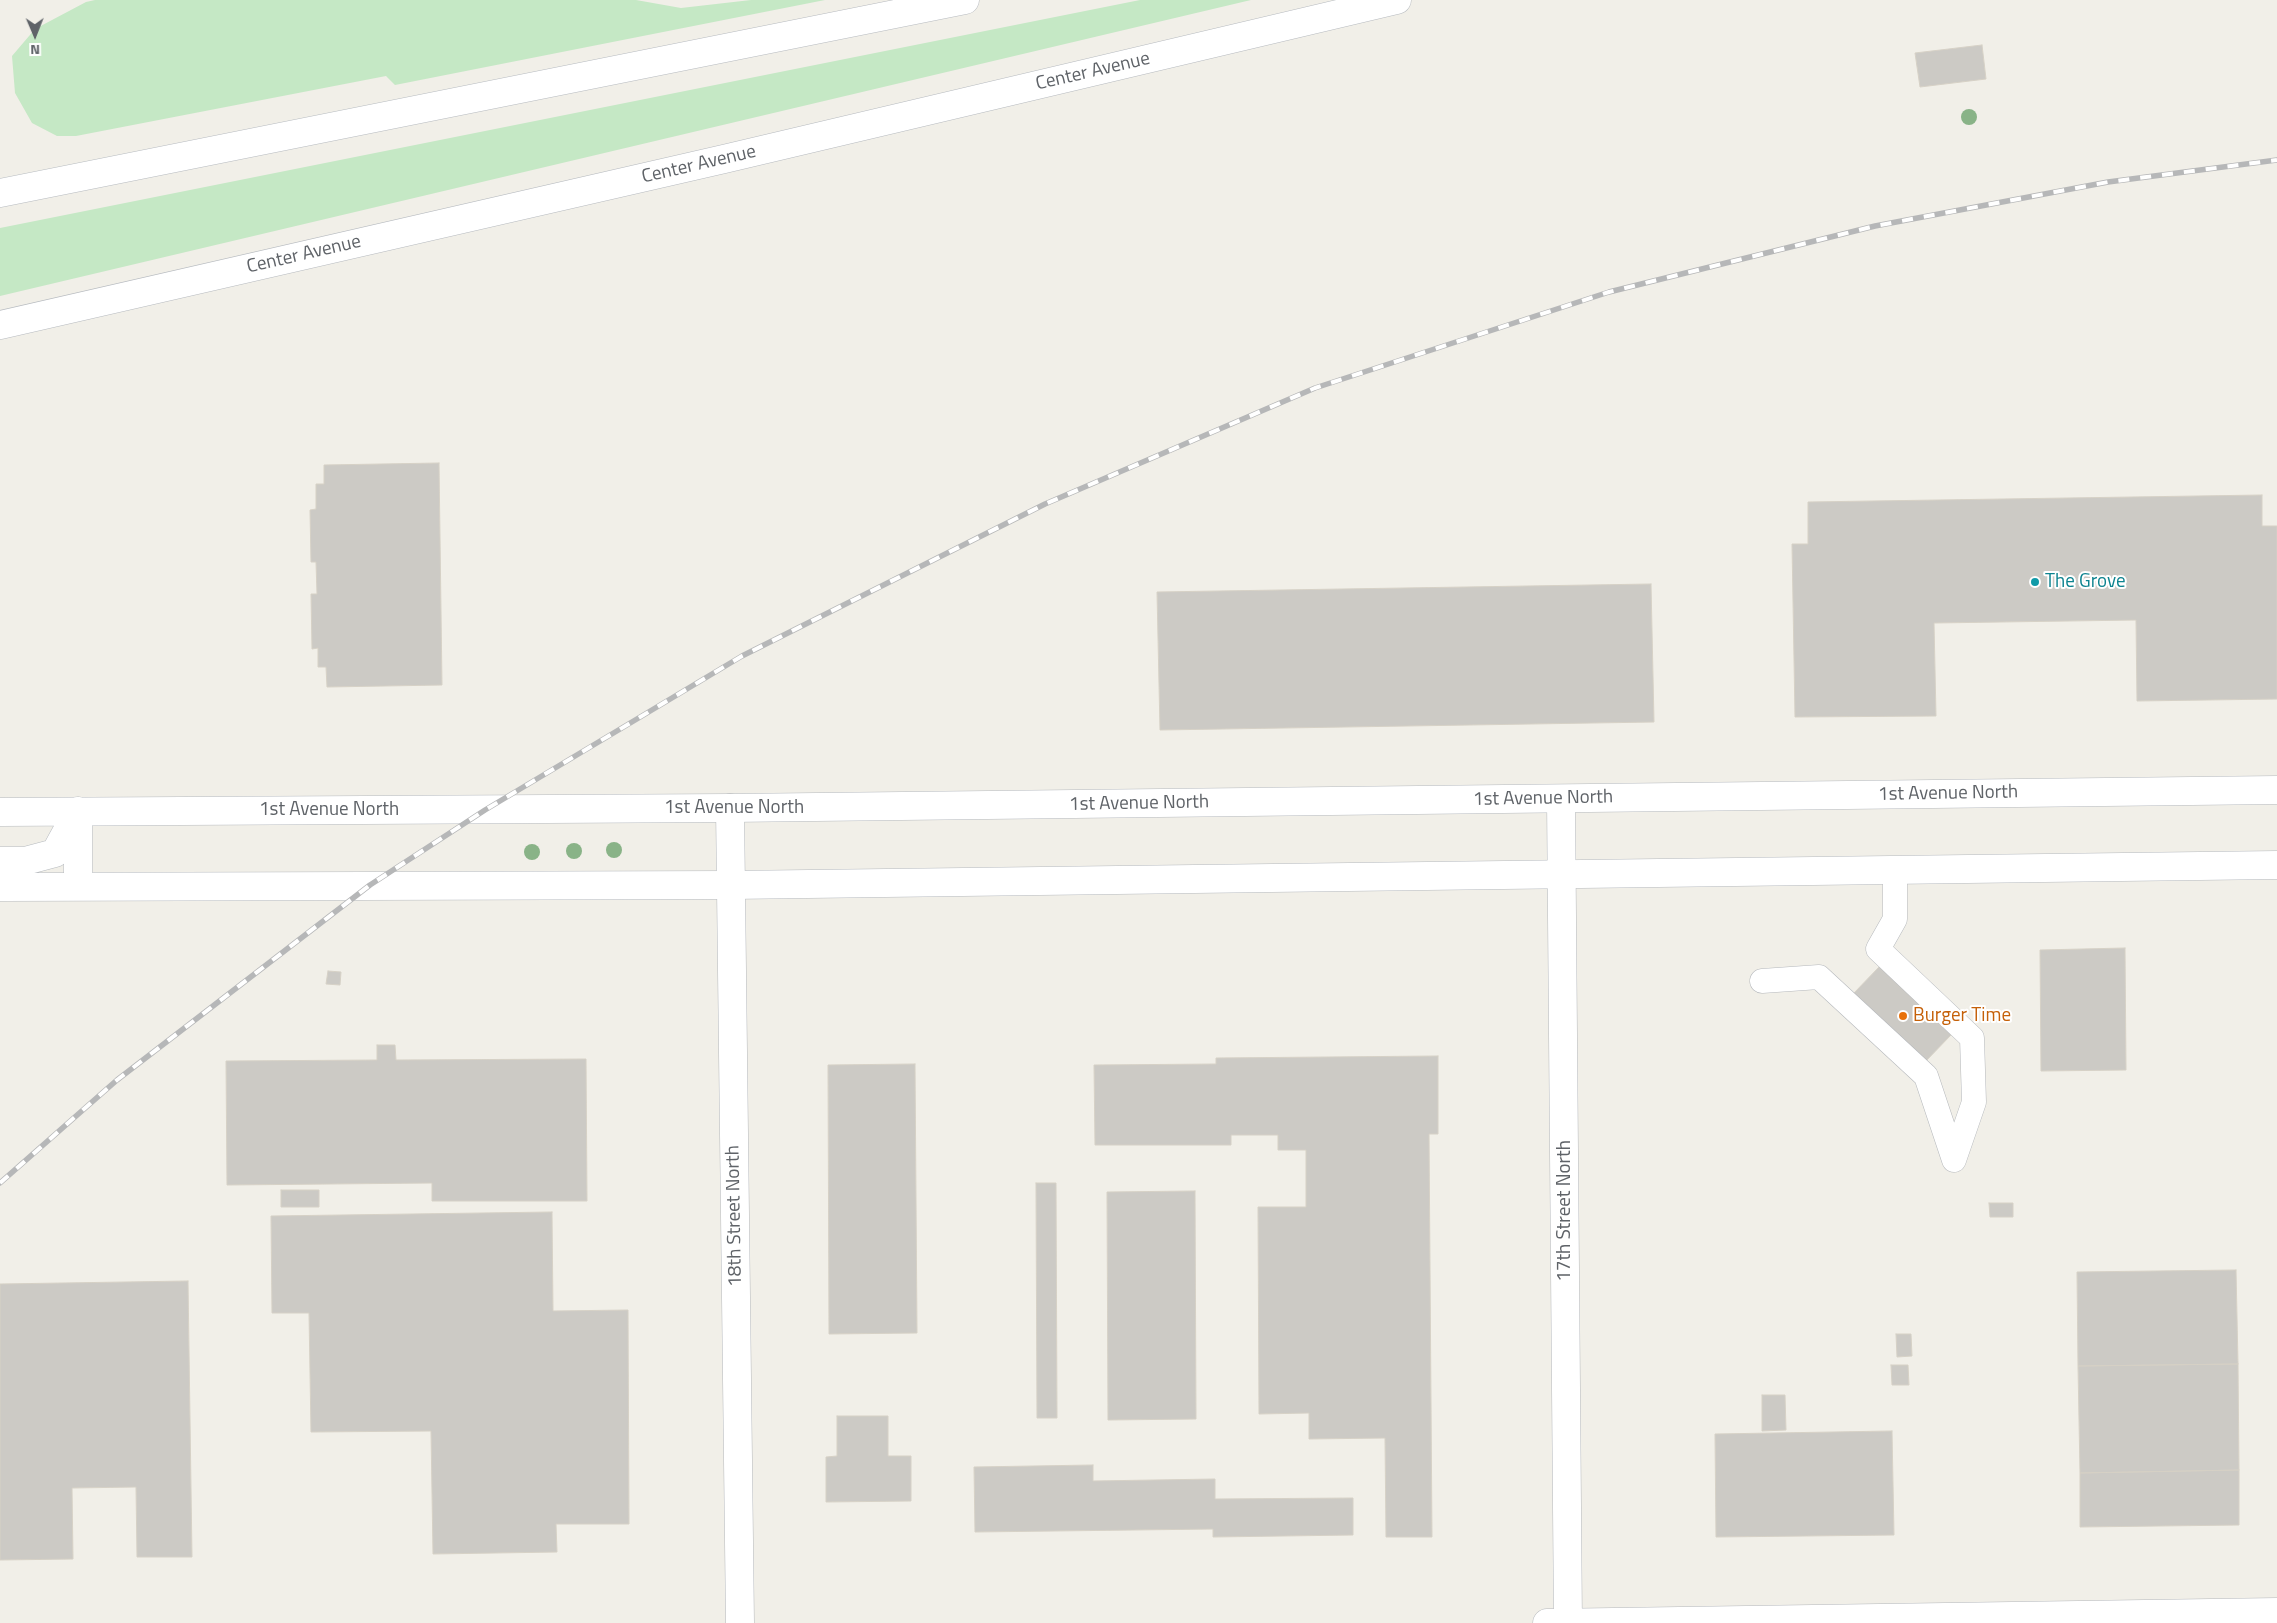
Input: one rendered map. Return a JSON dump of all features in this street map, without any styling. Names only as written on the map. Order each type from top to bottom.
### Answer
[{"type":"street","points":[[0,193],[965,0]]},
{"type":"street","name":"Center Avenue","points":[[0,324],[724,159],[1397,0]]},
{"type":"street","name":"1st Avenue North","points":[[0,812],[730,808],[2277,790]]},
{"type":"street","name":"17th Street North","points":[[1561,799],[1568,1623]]},
{"type":"street","name":"18th Street North","points":[[730,808],[740,1623]]},
{"type":"street","points":[[0,861],[26,861],[55,853],[78,811]]},
{"type":"street","points":[[78,811],[78,887]]},
{"type":"street","points":[[0,888],[731,884],[2277,865]]},
{"type":"street","points":[[1547,1623],[2277,1612]]},
{"type":"lane","points":[[1762,981],[1818,977],[1926,1076],[1954,1160],[1974,1102],[1972,1038],[1878,949],[1895,919],[1895,871]]},
{"type":"green space","points":[[95,0],[636,0],[681,8],[751,0],[825,0],[395,85],[386,76],[76,136],[57,136],[32,123],[15,93],[12,56],[35,29],[86,2]]},
{"type":"green space","points":[[1140,0],[1251,0],[0,296],[0,228]]},
{"type":"building","points":[[1982,45],[1986,79],[1920,87],[1915,53]]},
{"type":"building","points":[[439,463],[442,685],[327,687],[326,667],[318,667],[318,648],[312,649],[311,594],[317,594],[316,562],[311,562],[310,510],[316,509],[316,484],[324,484],[324,465]]},
{"type":"building","name":"The Grove","points":[[2262,495],[2262,526],[2277,526],[2277,699],[2137,701],[2136,620],[1934,623],[1936,716],[1795,717],[1792,544],[1808,544],[1808,502]]},
{"type":"building","points":[[1651,584],[1654,722],[1160,730],[1157,592]]},
{"type":"building","points":[[2125,948],[2126,1070],[2041,1071],[2040,950]]},
{"type":"building","name":"Burger Time","points":[[1880,966],[1951,1035],[1924,1063],[1853,994]]},
{"type":"building","points":[[328,971],[341,972],[340,985],[326,984]]},
{"type":"building","points":[[377,1045],[395,1045],[396,1060],[586,1059],[587,1201],[432,1201],[432,1183],[227,1185],[226,1061],[377,1060]]},
{"type":"building","points":[[1438,1056],[1438,1134],[1429,1134],[1432,1537],[1386,1537],[1385,1438],[1309,1439],[1309,1413],[1259,1414],[1258,1207],[1306,1207],[1306,1150],[1278,1150],[1278,1135],[1231,1135],[1231,1145],[1095,1145],[1094,1065],[1216,1064],[1216,1058]]},
{"type":"building","points":[[915,1064],[917,1333],[829,1334],[828,1065]]},
{"type":"building","points":[[1036,1183],[1056,1183],[1057,1418],[1037,1418]]},
{"type":"building","points":[[281,1190],[319,1190],[319,1207],[281,1207]]},
{"type":"building","points":[[1195,1191],[1196,1419],[1108,1420],[1107,1192]]},
{"type":"building","points":[[1989,1203],[2013,1203],[2013,1217],[1990,1217]]},
{"type":"building","points":[[552,1212],[553,1311],[628,1310],[629,1524],[556,1524],[557,1552],[433,1554],[431,1431],[311,1432],[309,1313],[272,1313],[271,1216]]},
{"type":"building","points":[[2236,1270],[2238,1364],[2078,1366],[2077,1272]]},
{"type":"building","points":[[188,1281],[192,1557],[137,1557],[136,1487],[72,1488],[73,1559],[0,1560],[0,1284]]},
{"type":"building","points":[[1896,1334],[1911,1334],[1912,1356],[1897,1357]]},
{"type":"building","points":[[2238,1364],[2239,1470],[2080,1473],[2078,1366]]},
{"type":"building","points":[[1891,1365],[1908,1365],[1909,1385],[1892,1385]]},
{"type":"building","points":[[1762,1395],[1785,1395],[1786,1430],[1762,1431]]},
{"type":"building","points":[[837,1416],[888,1416],[888,1456],[911,1456],[911,1501],[826,1502],[826,1457],[837,1456]]},
{"type":"building","points":[[1892,1431],[1894,1535],[1716,1537],[1715,1434]]},
{"type":"building","points":[[1093,1465],[1093,1481],[1215,1479],[1215,1499],[1353,1498],[1353,1535],[1213,1537],[1213,1529],[975,1532],[974,1467]]},
{"type":"building","points":[[2239,1470],[2239,1525],[2080,1527],[2080,1473]]},
{"type":"railway","points":[[0,1183],[117,1080],[370,885],[485,810],[742,656],[1045,504],[1315,388],[1609,292],[1875,226],[2108,182],[2277,160]]},
{"type":"place","name":"The Grove","points":[[2035,582]]},
{"type":"place","name":"Burger Time","points":[[1903,1016]]}]
